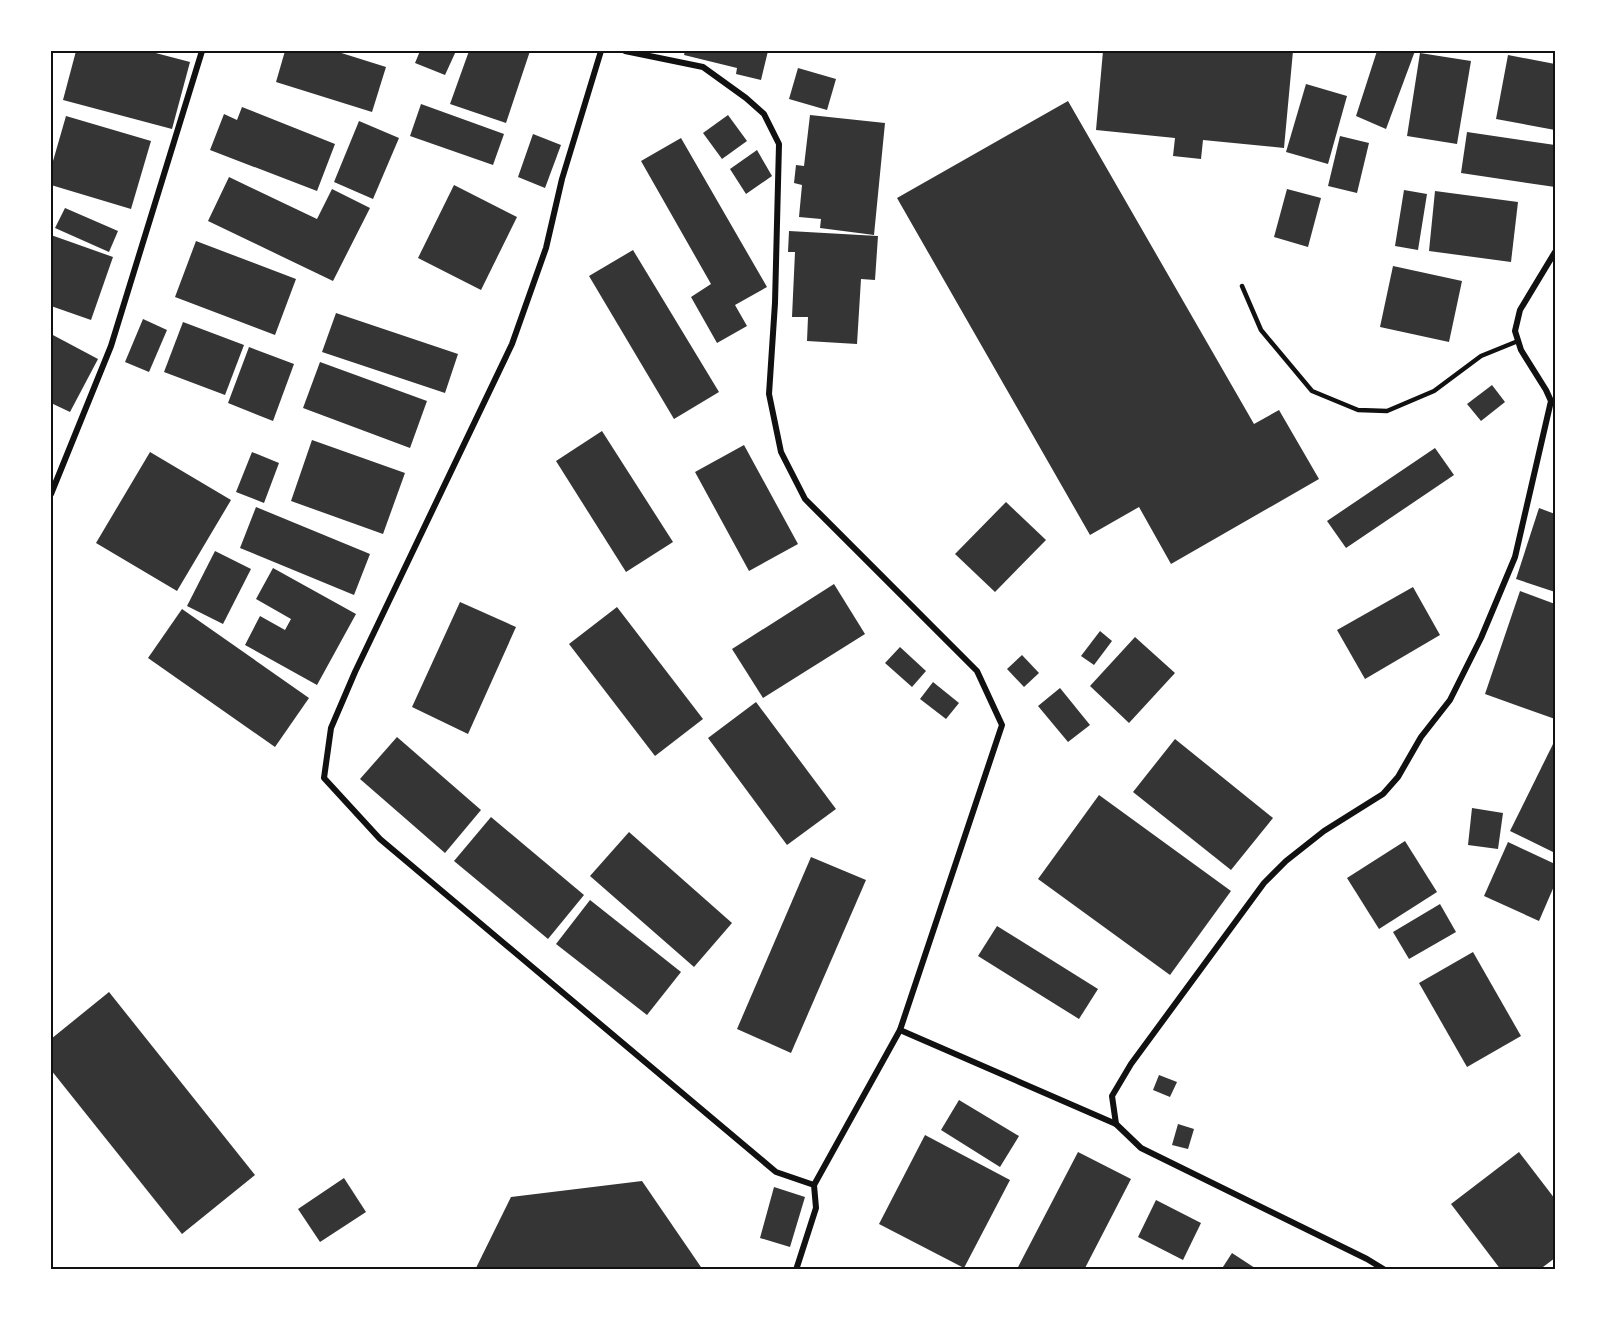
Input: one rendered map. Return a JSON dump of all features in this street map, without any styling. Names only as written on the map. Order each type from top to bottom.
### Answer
[{"type":"street","points":[[51,494],[111,346],[202,51]]},
{"type":"street","points":[[601,51],[562,178],[546,248],[512,344],[355,672],[331,728],[324,778],[380,839],[776,1172],[814,1185]]},
{"type":"street","points":[[625,51],[703,67],[746,98],[764,114],[771,126],[779,144],[775,303],[769,394],[781,452],[805,499],[977,671],[1002,725],[900,1030],[814,1185],[816,1208],[796,1270]]},
{"type":"street","points":[[1116,1124],[1112,1096],[1131,1064],[1264,883],[1286,861],[1324,831],[1383,794],[1398,777],[1421,738],[1450,700],[1481,638],[1515,557],[1551,400],[1518,341],[1515,331],[1520,310],[1555,252]]},
{"type":"street","points":[[900,1030],[1116,1124],[1141,1148],[1385,1270]]},
{"type":"lane","points":[[1242,286],[1261,330],[1312,391],[1358,410],[1387,411],[1434,391],[1481,356],[1518,341]]},
{"type":"building","points":[[76,51],[148,51],[190,62],[172,129],[63,100]]},
{"type":"building","points":[[285,51],[335,51],[386,67],[372,112],[276,82]]},
{"type":"building","points":[[420,51],[456,51],[445,75],[415,63]]},
{"type":"building","points":[[469,51],[530,51],[506,123],[450,104]]},
{"type":"building","points":[[685,51],[768,51],[761,80],[736,74],[737,68],[684,55]]},
{"type":"building","points":[[1103,51],[1293,51],[1284,148],[1203,140],[1201,159],[1173,156],[1175,138],[1096,130]]},
{"type":"building","points":[[1377,51],[1415,51],[1386,129],[1356,116]]},
{"type":"building","points":[[1420,53],[1471,61],[1457,144],[1407,136]]},
{"type":"building","points":[[1508,55],[1555,64],[1555,130],[1496,119]]},
{"type":"building","points":[[798,68],[836,79],[827,110],[789,99]]},
{"type":"building","points":[[1306,84],[1347,96],[1328,164],[1286,152]]},
{"type":"building","points":[[1068,101],[1254,424],[1279,410],[1319,479],[1171,564],[1139,507],[1090,535],[897,198]]},
{"type":"building","points":[[421,104],[504,134],[493,165],[410,136]]},
{"type":"building","points":[[242,107],[335,144],[317,191],[210,150],[224,114],[237,120]]},
{"type":"building","points":[[728,115],[747,141],[722,159],[703,133]]},
{"type":"building","points":[[810,115],[885,123],[874,235],[820,228],[821,219],[799,217],[802,185],[794,183],[796,165],[804,166]]},
{"type":"building","points":[[66,116],[151,141],[131,209],[51,185],[51,168]]},
{"type":"building","points":[[359,121],[399,138],[373,199],[334,182]]},
{"type":"building","points":[[1467,132],[1555,145],[1555,187],[1461,173]]},
{"type":"building","points":[[533,134],[561,145],[545,188],[518,177]]},
{"type":"building","points":[[1340,136],[1369,143],[1357,193],[1328,186]]},
{"type":"building","points":[[681,138],[767,287],[735,305],[747,326],[717,343],[691,297],[711,284],[641,161]]},
{"type":"building","points":[[757,150],[772,176],[746,194],[730,169]]},
{"type":"building","points":[[229,177],[317,219],[332,189],[370,208],[333,281],[208,221]]},
{"type":"building","points":[[454,185],[517,217],[481,290],[418,258]]},
{"type":"building","points":[[1287,189],[1321,198],[1308,247],[1274,237]]},
{"type":"building","points":[[1404,190],[1427,194],[1418,250],[1395,246]]},
{"type":"building","points":[[1435,191],[1518,202],[1511,262],[1429,251]]},
{"type":"building","points":[[65,208],[118,231],[109,252],[55,228]]},
{"type":"building","points":[[789,231],[878,236],[875,280],[861,279],[857,344],[807,341],[808,317],[792,317],[795,252],[788,252]]},
{"type":"building","points":[[51,235],[113,257],[91,320],[51,306]]},
{"type":"building","points":[[196,241],[296,279],[275,335],[175,297]]},
{"type":"building","points":[[633,250],[719,392],[674,419],[589,276]]},
{"type":"building","points":[[1393,266],[1462,281],[1449,342],[1380,327]]},
{"type":"building","points":[[336,313],[458,354],[445,393],[322,352]]},
{"type":"building","points":[[143,319],[167,330],[149,372],[125,362]]},
{"type":"building","points":[[183,322],[244,345],[225,395],[164,372]]},
{"type":"building","points":[[51,334],[98,359],[70,412],[51,403]]},
{"type":"building","points":[[249,347],[294,364],[273,421],[228,403]]},
{"type":"building","points":[[320,362],[427,401],[410,448],[303,408]]},
{"type":"building","points":[[1492,385],[1505,402],[1481,421],[1467,404]]},
{"type":"building","points":[[602,431],[673,542],[626,572],[556,461]]},
{"type":"building","points":[[312,440],[405,473],[383,534],[291,501]]},
{"type":"building","points":[[744,445],[798,544],[749,571],[695,472]]},
{"type":"building","points":[[1435,448],[1454,475],[1346,548],[1327,521]]},
{"type":"building","points":[[150,452],[231,500],[177,591],[96,543]]},
{"type":"building","points":[[252,452],[279,463],[264,503],[236,492]]},
{"type":"building","points":[[1006,502],[1046,540],[995,592],[955,554]]},
{"type":"building","points":[[256,507],[370,554],[354,595],[240,548]]},
{"type":"building","points":[[1539,508],[1555,514],[1555,592],[1516,579]]},
{"type":"building","points":[[215,551],[251,569],[223,624],[187,606]]},
{"type":"building","points":[[273,568],[356,614],[317,685],[245,645],[260,616],[285,630],[291,619],[256,599]]},
{"type":"building","points":[[834,584],[865,634],[763,698],[732,649]]},
{"type":"building","points":[[1413,587],[1440,635],[1365,679],[1337,630]]},
{"type":"building","points":[[1520,591],[1555,604],[1555,719],[1485,694]]},
{"type":"building","points":[[460,602],[516,627],[468,734],[412,707]]},
{"type":"building","points":[[617,607],[703,719],[655,756],[569,644]]},
{"type":"building","points":[[182,609],[309,698],[275,747],[148,658]]},
{"type":"building","points":[[1100,631],[1112,641],[1094,665],[1081,656]]},
{"type":"building","points":[[1135,637],[1175,673],[1129,723],[1090,686]]},
{"type":"building","points":[[900,647],[926,671],[912,687],[885,663]]},
{"type":"building","points":[[1022,655],[1039,673],[1024,687],[1007,669]]},
{"type":"building","points":[[933,682],[959,703],[946,719],[920,699]]},
{"type":"building","points":[[1060,688],[1090,725],[1068,742],[1038,706]]},
{"type":"building","points":[[756,702],[836,809],[787,845],[708,738]]},
{"type":"building","points":[[397,737],[481,810],[445,853],[360,779]]},
{"type":"building","points":[[1175,739],[1273,818],[1231,870],[1133,792]]},
{"type":"building","points":[[1555,740],[1555,853],[1510,831]]},
{"type":"building","points":[[1099,795],[1231,891],[1170,975],[1038,879]]},
{"type":"building","points":[[1472,808],[1503,813],[1498,849],[1468,845]]},
{"type":"building","points":[[491,817],[584,895],[548,939],[454,861]]},
{"type":"building","points":[[629,832],[732,923],[694,967],[590,876]]},
{"type":"building","points":[[1405,841],[1437,892],[1379,929],[1347,878]]},
{"type":"building","points":[[1508,842],[1555,864],[1555,884],[1539,921],[1484,896]]},
{"type":"building","points":[[811,857],[866,880],[791,1053],[737,1029]]},
{"type":"building","points":[[590,900],[681,972],[647,1015],[556,944]]},
{"type":"building","points":[[1440,904],[1456,932],[1409,959],[1393,932]]},
{"type":"building","points":[[997,926],[1098,989],[1079,1019],[978,956]]},
{"type":"building","points":[[1473,952],[1521,1036],[1467,1067],[1419,983]]},
{"type":"building","points":[[109,992],[255,1175],[182,1234],[51,1070],[51,1039]]},
{"type":"building","points":[[1159,1075],[1177,1082],[1170,1097],[1153,1090]]},
{"type":"building","points":[[959,1100],[1019,1136],[1000,1167],[941,1130]]},
{"type":"building","points":[[1178,1124],[1194,1129],[1188,1149],[1172,1145]]},
{"type":"building","points":[[925,1135],[1010,1180],[964,1268],[879,1224]]},
{"type":"building","points":[[1078,1152],[1131,1179],[1084,1270],[1017,1269]]},
{"type":"building","points":[[1519,1152],[1555,1199],[1555,1258],[1539,1270],[1501,1270],[1451,1204]]},
{"type":"building","points":[[344,1178],[366,1212],[320,1242],[298,1209]]},
{"type":"building","points":[[642,1181],[703,1270],[475,1270],[511,1197]]},
{"type":"building","points":[[774,1187],[805,1197],[790,1247],[760,1238]]},
{"type":"building","points":[[1156,1200],[1201,1223],[1183,1260],[1138,1237]]},
{"type":"building","points":[[1232,1253],[1258,1270],[1221,1270]]}]
